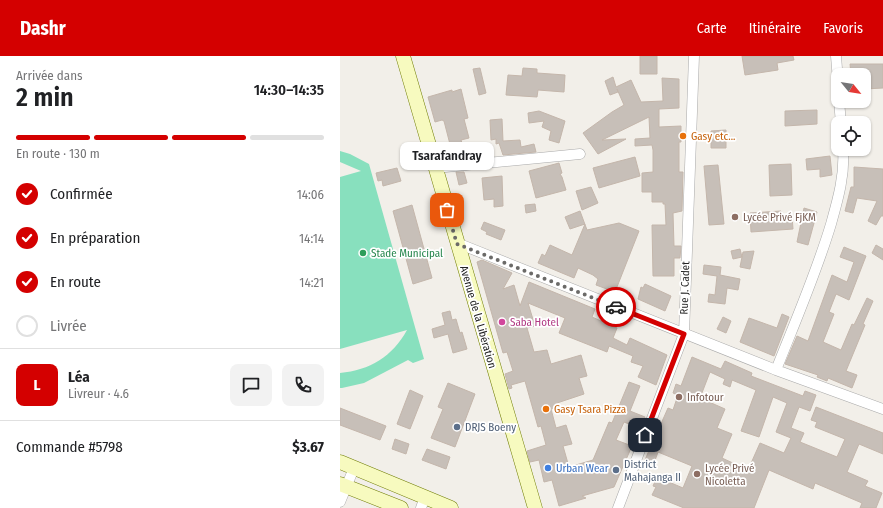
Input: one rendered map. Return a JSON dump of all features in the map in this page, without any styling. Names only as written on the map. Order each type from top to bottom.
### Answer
[{"type":"main road","name":"Avenue de la Libération","points":[[403,56],[535,508]]},
{"type":"main road","points":[[340,462],[423,503],[451,508]]},
{"type":"main road","points":[[343,485],[381,504],[401,508]]},
{"type":"street","name":"Rue J. Cadet","points":[[618,508],[684,334],[694,56]]},
{"type":"street","points":[[836,56],[837,68]]},
{"type":"street","points":[[435,168],[580,154]]},
{"type":"street","points":[[776,370],[821,257],[840,193],[844,156]]},
{"type":"street","points":[[457,244],[776,370],[883,409]]},
{"type":"street","points":[[340,502],[343,485],[354,468]]},
{"type":"green space","name":"Stade Municipal","points":[[340,151],[350,154],[369,164],[424,359],[413,363],[408,360],[364,383],[342,388],[340,388],[340,373],[361,369],[387,355],[407,330],[340,349],[340,177],[361,171],[340,162]]},
{"type":"building","points":[[640,56],[657,56],[657,74],[640,74]]},
{"type":"building","points":[[742,56],[793,56],[794,60],[777,63],[778,70],[745,75]]},
{"type":"building","points":[[850,64],[883,64],[883,88],[871,89],[871,68],[850,68]]},
{"type":"building","points":[[480,68],[486,93],[479,95],[473,69]]},
{"type":"building","points":[[523,68],[537,69],[537,73],[565,75],[564,92],[538,90],[537,97],[506,95],[508,75],[522,76]]},
{"type":"building","points":[[613,77],[616,87],[631,80],[641,102],[663,101],[662,78],[679,79],[679,108],[659,109],[659,127],[681,126],[681,142],[679,142],[679,172],[683,172],[682,211],[673,213],[674,246],[681,246],[680,258],[674,258],[674,276],[653,276],[652,225],[666,225],[665,204],[663,204],[663,202],[652,202],[652,192],[642,192],[642,173],[653,172],[652,145],[635,146],[635,139],[650,138],[649,117],[602,140],[626,139],[598,154],[583,133],[624,105],[617,89],[618,92],[610,95],[605,81]]},
{"type":"building","points":[[461,89],[468,118],[464,119],[469,138],[461,140],[465,153],[453,156],[444,121],[442,120],[435,122],[428,97]]},
{"type":"building","points":[[817,110],[817,124],[785,126],[785,111]]},
{"type":"building","points":[[539,111],[565,121],[559,143],[549,140],[551,131],[542,127],[544,121],[529,123],[528,113]]},
{"type":"building","points":[[502,119],[503,141],[520,140],[521,147],[534,144],[536,152],[503,155],[499,143],[496,144],[496,139],[491,140],[490,120]]},
{"type":"building","points":[[726,130],[726,148],[711,148],[711,131]]},
{"type":"building","points":[[830,156],[832,175],[820,177],[820,169],[807,170],[806,159]]},
{"type":"building","points":[[635,157],[640,176],[599,188],[593,168]]},
{"type":"building","points":[[559,163],[562,173],[560,174],[566,190],[536,198],[529,171]]},
{"type":"building","points":[[791,164],[792,195],[770,196],[769,165]]},
{"type":"building","points":[[718,165],[724,224],[709,225],[704,166]]},
{"type":"building","points":[[854,167],[883,169],[883,216],[881,216],[876,225],[868,221],[877,201],[857,198],[853,213],[845,211],[851,187],[854,187]]},
{"type":"building","points":[[397,168],[401,181],[383,186],[382,180],[378,181],[376,173]]},
{"type":"building","points":[[456,172],[464,172],[467,183],[459,185]]},
{"type":"building","points":[[502,176],[503,206],[494,207],[494,199],[484,200],[482,178]]},
{"type":"building","points":[[591,187],[598,203],[582,210],[576,191]]},
{"type":"building","points":[[535,204],[536,211],[526,213],[525,205]]},
{"type":"building","points":[[412,205],[432,278],[413,284],[393,211]]},
{"type":"building","points":[[804,208],[817,212],[808,245],[797,242]]},
{"type":"building","points":[[580,211],[585,224],[570,229],[565,217]]},
{"type":"building","points":[[781,211],[781,214],[792,216],[793,229],[751,232],[750,213]]},
{"type":"building","points":[[484,222],[505,230],[501,240],[486,234],[487,232],[481,229]]},
{"type":"building","points":[[619,223],[639,231],[615,292],[596,285],[598,279],[578,268],[574,278],[538,263],[542,254],[545,256],[550,245],[572,255],[585,224],[587,230]]},
{"type":"building","points":[[876,245],[883,249],[883,260],[872,253]]},
{"type":"building","points":[[844,247],[866,256],[849,300],[836,294],[829,312],[834,314],[823,342],[841,350],[852,324],[854,325],[867,298],[873,301],[846,371],[857,375],[852,388],[828,378],[827,381],[817,377],[818,375],[785,364],[797,336],[808,341],[832,275],[847,282],[854,262],[840,257]]},
{"type":"building","points":[[740,249],[742,257],[733,259],[731,251]]},
{"type":"building","points":[[754,251],[750,269],[740,267],[743,252]]},
{"type":"building","points":[[482,260],[512,273],[503,289],[514,285],[520,306],[529,282],[595,309],[592,317],[617,328],[613,338],[627,345],[630,338],[667,355],[656,385],[638,377],[643,366],[631,362],[633,356],[609,346],[607,352],[559,333],[565,318],[528,303],[535,326],[527,328],[534,352],[547,350],[551,364],[581,355],[587,376],[579,378],[584,394],[557,403],[558,407],[551,409],[556,428],[566,425],[572,444],[563,446],[569,467],[593,460],[609,422],[612,423],[629,382],[640,386],[630,411],[645,417],[641,429],[624,422],[616,440],[632,446],[614,487],[582,496],[586,498],[559,506],[552,480],[544,482],[539,460],[530,462],[527,451],[546,445],[541,426],[538,427],[525,381],[511,385],[512,388],[509,389],[505,374],[513,371],[507,352],[503,353],[477,262]]},
{"type":"building","points":[[704,265],[721,267],[720,275],[740,279],[738,290],[727,288],[725,304],[708,302],[709,294],[715,295],[717,276],[703,274]]},
{"type":"building","points":[[645,284],[671,296],[665,311],[638,299],[641,287],[643,288]]},
{"type":"building","points":[[450,311],[452,320],[456,319],[460,333],[462,332],[467,349],[453,353],[448,334],[434,338],[432,329],[445,325],[442,313]]},
{"type":"building","points":[[782,314],[789,317],[774,356],[740,342],[749,318],[777,328]]},
{"type":"building","points":[[723,317],[731,321],[726,333],[717,329]]},
{"type":"building","points":[[692,357],[721,369],[725,361],[752,373],[751,376],[803,396],[805,391],[816,395],[810,411],[799,407],[791,428],[804,433],[800,442],[837,457],[845,439],[815,427],[817,422],[811,420],[816,407],[883,433],[883,454],[859,444],[847,472],[868,481],[865,486],[882,493],[876,508],[860,508],[862,503],[815,483],[813,489],[769,470],[754,508],[684,508],[652,495],[656,487],[653,486],[657,477],[683,488],[692,466],[658,452],[653,466],[644,462],[668,408],[673,410],[678,395],[673,393],[676,384],[681,386]],"holes":[[[710,372],[725,379],[723,384],[730,387],[732,380],[756,390],[741,431],[759,437],[773,397],[787,403],[776,432],[791,438],[784,453],[760,443],[748,470],[722,458],[732,434],[717,428],[725,409],[700,398]]]},
{"type":"building","points":[[448,383],[475,394],[455,447],[431,438],[443,409],[438,407]]},
{"type":"building","points":[[410,390],[423,396],[410,429],[397,424]]},
{"type":"building","points":[[340,408],[386,426],[380,440],[340,425]]},
{"type":"building","points":[[395,439],[409,444],[406,454],[392,449]]},
{"type":"building","points":[[427,449],[450,457],[446,469],[422,460]]},
{"type":"way so far","points":[[447,210],[457,244],[616,307]]},
{"type":"place","name":"Gasy etc...","points":[[683,136]]},
{"type":"place","name":"Tsarafandray","points":[[447,210]]},
{"type":"place","name":"Lycée Privé FjKM","points":[[735,217]]},
{"type":"place","name":"Stade Municipal","points":[[363,253]]},
{"type":"place","name":"Saba Hotel","points":[[502,322]]},
{"type":"place","name":"Infotour","points":[[679,397]]},
{"type":"place","name":"Gasy Tsara Pizza","points":[[546,409]]},
{"type":"place","name":"DRJS Boeny","points":[[457,427]]},
{"type":"place","name":"Urban Wear","points":[[548,468]]},
{"type":"place","name":"District Mahajanga II","points":[[616,470]]},
{"type":"place","name":"Lycée Privé Nicoletta","points":[[697,474]]},
{"type":"route","points":[[616,307],[684,334],[645,435]]}]
